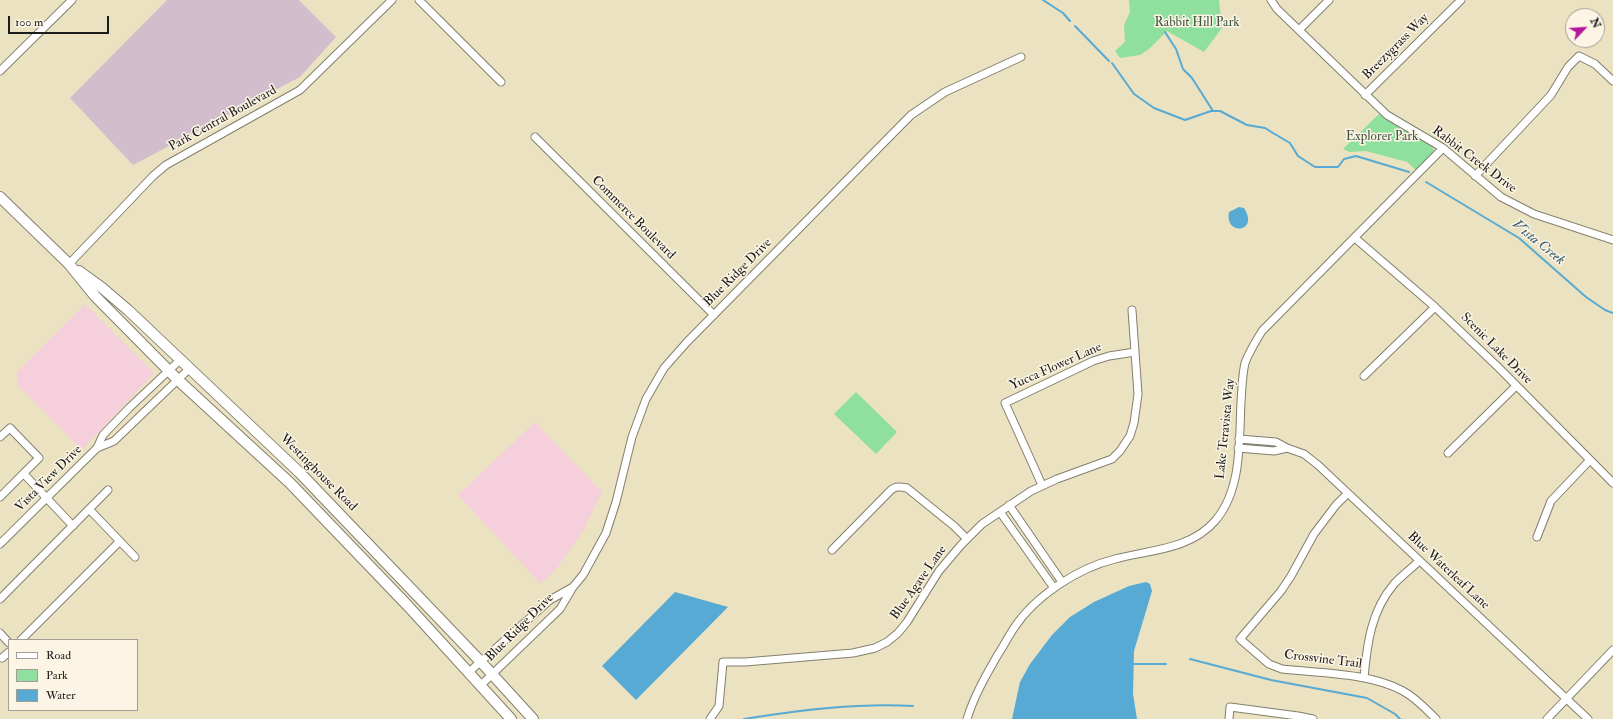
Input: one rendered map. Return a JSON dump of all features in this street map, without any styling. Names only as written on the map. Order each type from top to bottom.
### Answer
[{"type":"main road","name":"Westinghouse Road","points":[[0,197],[69,264],[95,296],[178,380],[290,483],[408,606],[481,684],[511,719]]},
{"type":"main road","name":"Westinghouse Road","points":[[69,264],[102,287],[306,478],[481,662],[533,719]]},
{"type":"street","points":[[0,71],[72,0]]},
{"type":"street","name":"Park Central Boulevard","points":[[69,264],[153,176],[166,165],[300,90],[392,0]]},
{"type":"street","points":[[419,0],[501,82]]},
{"type":"street","name":"Rabbit Creek Drive","points":[[1272,0],[1277,9],[1387,115],[1443,148],[1501,197],[1534,214],[1613,240]]},
{"type":"street","points":[[1299,30],[1329,0]]},
{"type":"street","name":"Breezygrass Way","points":[[1365,94],[1461,0]]},
{"type":"street","points":[[1475,176],[1552,95],[1568,67],[1579,56],[1595,64],[1613,81]]},
{"type":"street","name":"Blue Ridge Drive","points":[[481,684],[560,609],[573,587],[583,575],[606,533],[616,502],[632,437],[646,399],[664,368],[714,315],[911,115],[945,92],[1021,57]]},
{"type":"street","name":"Commerce Boulevard","points":[[535,137],[714,315]]},
{"type":"street","name":"Lake Teravista Way","points":[[967,719],[974,698],[1015,626],[1033,606],[1054,588],[1070,577],[1092,566],[1114,559],[1164,549],[1180,544],[1192,539],[1214,523],[1229,498],[1235,474],[1239,439],[1242,378],[1253,346],[1262,331],[1443,148]]},
{"type":"street","name":"Scenic Lake Drive","points":[[1355,238],[1436,307],[1613,483]]},
{"type":"street","points":[[1364,376],[1436,307]]},
{"type":"street","name":"Blue Agave Lane","points":[[710,719],[719,706],[723,662],[845,654],[875,648],[888,642],[907,622],[939,572],[982,524],[1009,505],[1042,486],[1080,470],[1100,465],[1112,459],[1120,451],[1130,436],[1134,423],[1138,394],[1132,310]]},
{"type":"street","name":"Yucca Flower Lane","points":[[1042,486],[1005,403],[1093,361],[1109,356],[1135,352]]},
{"type":"street","name":"Vista View Drive","points":[[0,544],[97,448],[103,435],[129,408],[180,360]]},
{"type":"street","name":"Vista View Drive","points":[[97,448],[114,441],[189,369]]},
{"type":"street","points":[[1448,453],[1516,386]]},
{"type":"street","points":[[0,437],[10,428],[39,458],[0,498]]},
{"type":"street","name":"Blue Waterleaf Lane","points":[[1239,439],[1269,440],[1276,442],[1304,454],[1318,465],[1347,494],[1588,719]]},
{"type":"street","name":"Blue Waterleaf Lane","points":[[1238,448],[1274,451],[1287,448]]},
{"type":"street","points":[[1537,537],[1551,501],[1590,460]]},
{"type":"street","points":[[24,474],[73,526]]},
{"type":"street","points":[[832,550],[893,488],[899,486],[907,488],[954,526],[967,539]]},
{"type":"street","points":[[0,598],[108,490]]},
{"type":"street","name":"Crossvine Trail","points":[[1347,494],[1336,505],[1314,534],[1281,591],[1240,639],[1269,664],[1282,669],[1364,678],[1378,681],[1404,691],[1421,704],[1436,719]]},
{"type":"street","points":[[1009,505],[1062,582]]},
{"type":"street","points":[[89,509],[135,557]]},
{"type":"street","points":[[1000,512],[1054,588]]},
{"type":"street","points":[[22,639],[120,541]]},
{"type":"street","points":[[1364,678],[1366,646],[1372,622],[1381,602],[1394,584],[1419,561]]},
{"type":"street","name":"Blue Ridge Drive","points":[[469,672],[550,600],[573,587]]},
{"type":"street","points":[[0,633],[8,642]]},
{"type":"street","points":[[1547,719],[1613,650]]},
{"type":"street","points":[[2,658],[8,653]]},
{"type":"street","points":[[1229,719],[1230,707],[1313,719]]},
{"type":"shaded area","points":[[167,0],[299,0],[336,37],[300,77],[133,165],[70,98]]},
{"type":"shaded area","points":[[85,304],[154,373],[82,450],[18,385],[17,372]]},
{"type":"shaded area","points":[[535,422],[602,492],[583,531],[557,568],[541,584],[458,495]]},
{"type":"green space","name":"Rabbit Hill Park","points":[[1129,0],[1219,0],[1222,28],[1204,52],[1167,31],[1149,49],[1140,55],[1120,58],[1115,51],[1125,42],[1124,25],[1130,12]]},
{"type":"green space","name":"Explorer Park","points":[[1379,114],[1432,145],[1434,152],[1417,171],[1407,162],[1366,151],[1350,152],[1343,149]]},
{"type":"green space","points":[[856,392],[897,432],[876,454],[834,414]]},
{"type":"water","points":[[1239,207],[1244,208],[1248,216],[1248,223],[1245,227],[1236,228],[1231,225],[1229,220],[1229,212]]},
{"type":"water","points":[[1146,582],[1150,584],[1152,591],[1134,651],[1133,694],[1137,719],[1012,719],[1020,682],[1030,664],[1052,635],[1070,617],[1094,602],[1129,586]]},
{"type":"water","points":[[675,592],[728,607],[636,700],[602,666]]},
{"type":"waterway","name":"Vista Creek","points":[[1043,0],[1063,13],[1070,21]]},
{"type":"waterway","name":"Vista Creek","points":[[1075,26],[1109,61]]},
{"type":"waterway","points":[[1165,32],[1176,49],[1183,69],[1192,78],[1213,111]]},
{"type":"waterway","name":"Vista Creek","points":[[1112,63],[1134,94],[1154,108],[1185,120],[1211,111],[1220,111],[1247,125],[1265,128],[1290,143],[1298,156],[1315,167],[1338,167],[1344,159],[1356,156],[1409,172]]},
{"type":"waterway","name":"Vista Creek","points":[[1426,182],[1519,238],[1586,297],[1605,310],[1613,313]]},
{"type":"waterway","points":[[1190,659],[1271,680],[1367,698],[1395,714],[1400,719]]},
{"type":"waterway","points":[[1132,664],[1166,664]]},
{"type":"waterway","points":[[744,719],[850,706],[913,706]]}]
